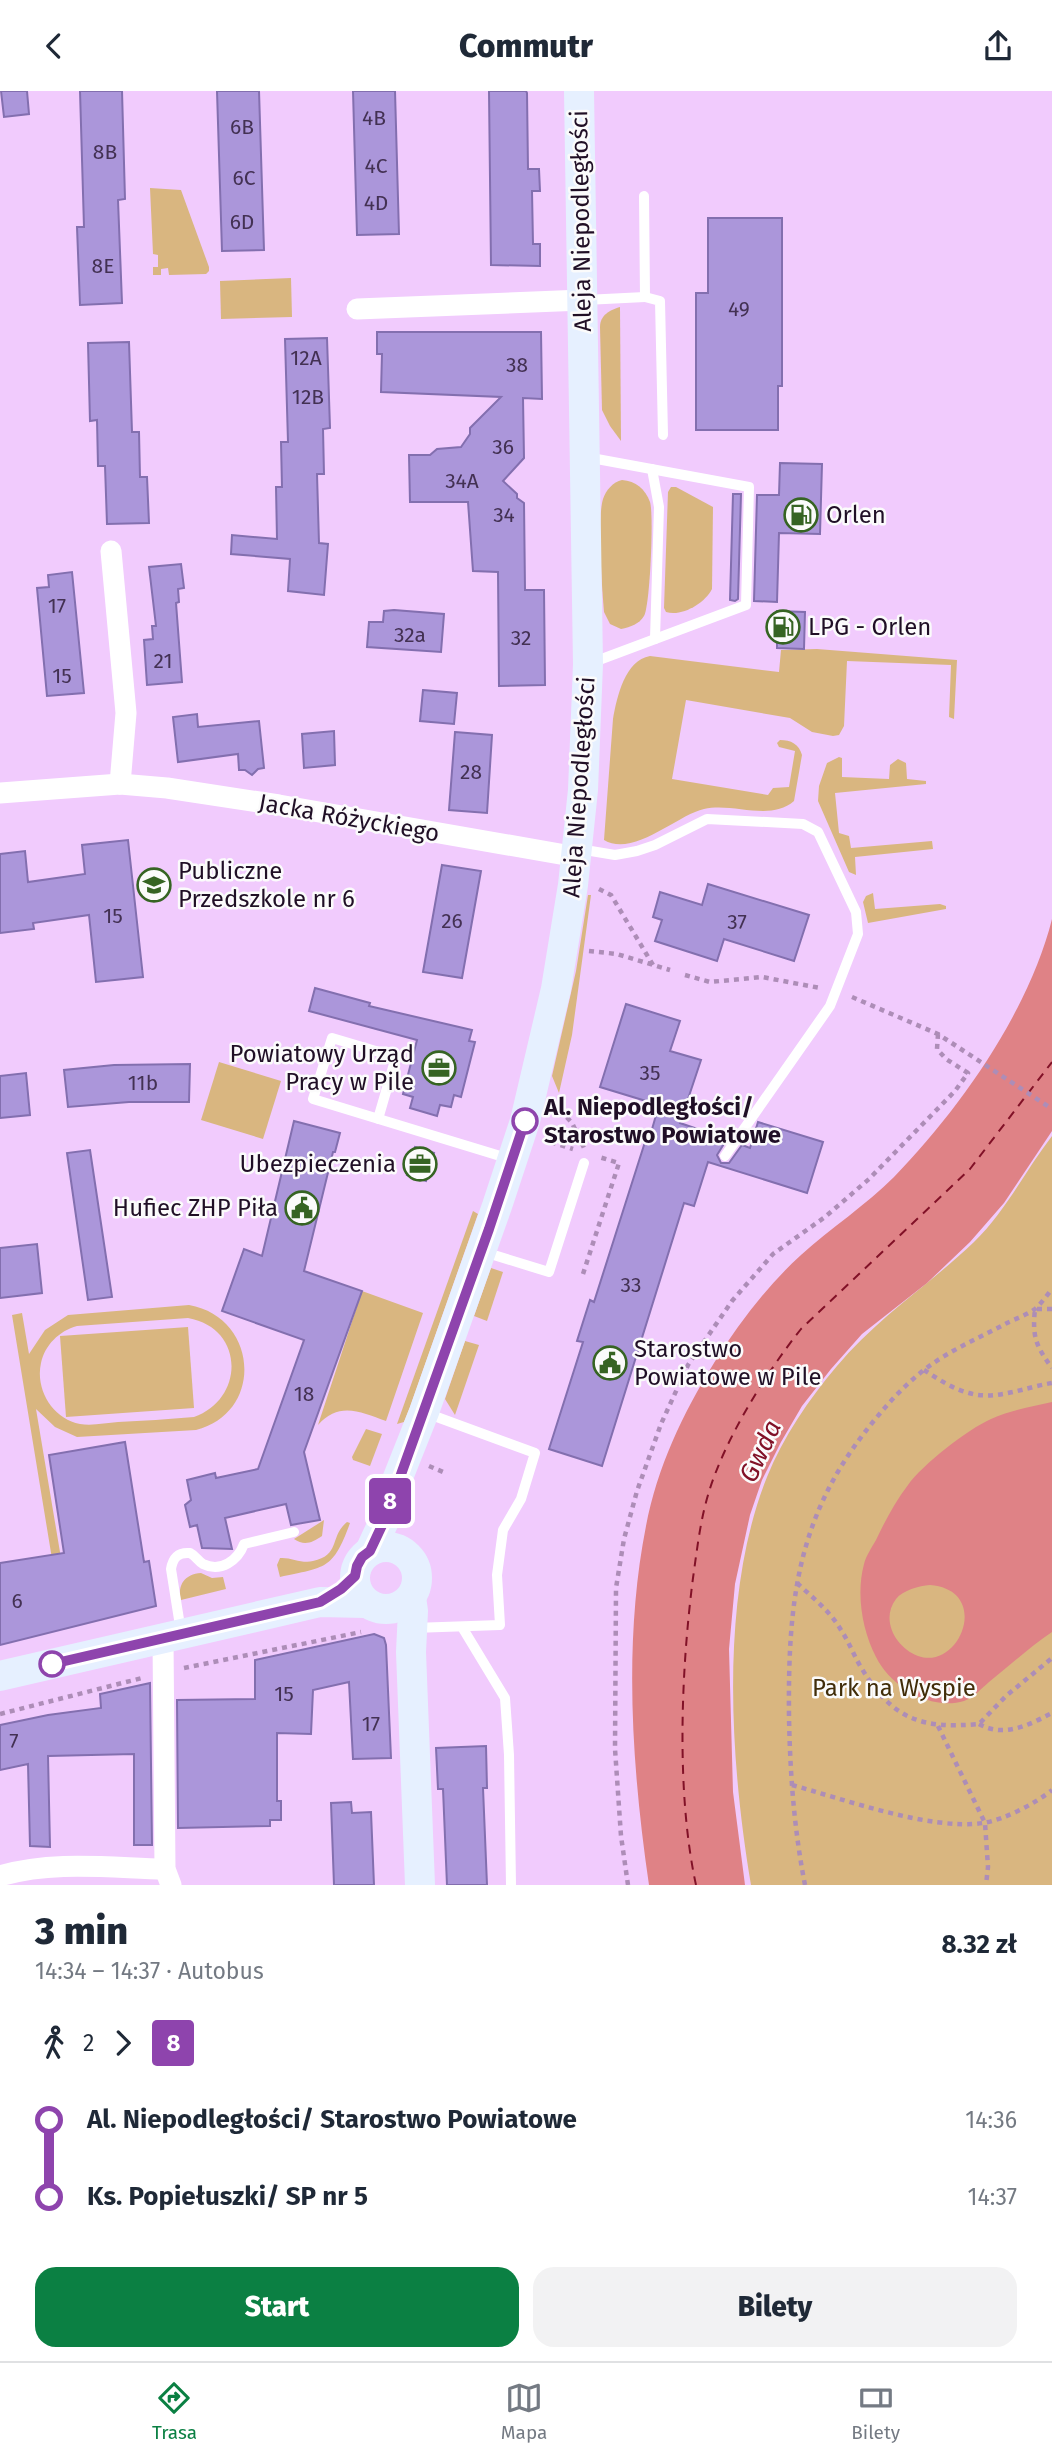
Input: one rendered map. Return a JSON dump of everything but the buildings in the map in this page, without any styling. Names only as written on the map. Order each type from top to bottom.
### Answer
[{"type":"street","name":"Aleja Niepodległości","points":[[376,1594],[407,1458],[482,1251],[528,1109],[565,945],[586,752],[588,664],[579,91]]},
{"type":"street","points":[[356,309],[583,300]]},
{"type":"street","points":[[111,551],[126,712],[120,784]]},
{"type":"street","name":"Jacka Różyckiego","points":[[0,793],[120,784],[167,788],[577,852]]},
{"type":"street","name":"Aleja Niepodległości","points":[[376,1594],[417,1579],[412,1561],[406,1554],[404,1532],[407,1458]]},
{"type":"street","points":[[376,1594],[389,1546],[406,1554]]},
{"type":"street","points":[[0,1677],[320,1602],[341,1589],[376,1594],[412,1640],[420,1885]]},
{"type":"street","points":[[0,1876],[14,1871],[56,1867],[168,1877],[163,1672],[172,1637]]},
{"type":"lane","points":[[644,196],[645,297]]},
{"type":"lane","points":[[583,300],[645,297],[660,301],[663,435]]},
{"type":"lane","points":[[585,457],[749,487],[746,605],[588,664]]},
{"type":"lane","points":[[652,469],[659,507],[655,639]]},
{"type":"lane","points":[[577,852],[615,855],[637,851],[707,819],[803,824],[818,832],[856,912],[858,934],[830,1006],[725,1156]]},
{"type":"lane","points":[[378,1119],[397,1057],[332,1038],[313,1099],[378,1119],[512,1160]]},
{"type":"lane","points":[[482,1251],[549,1272],[585,1158]]},
{"type":"lane","points":[[412,1640],[462,1627],[500,1625],[498,1575],[503,1530],[521,1499],[535,1453],[424,1412]]},
{"type":"lane","points":[[172,1637],[171,1569],[176,1555],[190,1553],[208,1566],[226,1565],[234,1560],[244,1543],[294,1532]]},
{"type":"lane","points":[[462,1627],[505,1698],[509,1755],[510,1885]]},
{"type":"path","points":[[596,888],[611,895],[653,965]]},
{"type":"path","points":[[588,951],[617,954],[670,970]]},
{"type":"path","points":[[628,1885],[614,1749],[616,1588],[624,1539],[653,1446],[688,1365],[732,1301],[774,1254],[825,1217],[869,1179],[955,1091],[968,1073],[946,1059],[937,1048],[938,1034]]},
{"type":"path","points":[[954,1044],[1052,1109]]},
{"type":"path","points":[[560,1110],[572,1123],[585,1158]]},
{"type":"path","points":[[805,1885],[792,1785],[790,1633],[796,1583],[819,1505],[840,1467],[875,1419],[924,1370],[1035,1309],[1052,1289]]},
{"type":"path","points":[[1035,1309],[1052,1309]]},
{"type":"path","points":[[1035,1309],[1035,1341],[1052,1368]]},
{"type":"path","points":[[924,1370],[944,1383],[981,1395],[1052,1383]]},
{"type":"path","points":[[796,1583],[826,1609],[841,1630],[866,1676],[884,1698],[906,1716],[938,1726],[979,1724],[990,1731],[1006,1731],[1022,1727],[1052,1713]]},
{"type":"path","points":[[0,1714],[163,1672],[376,1594]]},
{"type":"path","points":[[979,1724],[1006,1696],[1052,1658]]},
{"type":"path","points":[[938,1726],[985,1823],[988,1867],[986,1885]]},
{"type":"path","points":[[792,1785],[901,1815],[950,1823],[985,1823],[1018,1810],[1052,1790]]},
{"type":"green space","points":[[150,188],[181,190],[209,267],[206,274],[169,275],[168,268],[161,269],[161,275],[153,275],[153,267],[158,267],[158,255],[153,254]]},
{"type":"green space","points":[[291,278],[292,317],[221,319],[220,281]]},
{"type":"green space","points":[[620,307],[621,441],[602,410],[600,327],[606,314]]},
{"type":"green space","points":[[622,480],[636,484],[645,493],[650,502],[652,523],[650,579],[644,616],[640,621],[621,629],[610,624],[604,612],[600,537],[603,499],[610,487]]},
{"type":"green space","points":[[671,487],[676,487],[713,507],[712,589],[692,608],[672,613],[666,612],[664,608],[668,492]]},
{"type":"green space","points":[[817,649],[957,660],[954,719],[949,717],[951,665],[847,661],[844,726],[839,735],[833,736],[812,732],[790,718],[686,700],[672,779],[768,795],[773,788],[789,787],[795,751],[779,747],[777,743],[780,740],[788,741],[797,745],[802,755],[794,801],[784,807],[763,811],[704,809],[641,840],[616,844],[604,840],[613,719],[624,681],[634,664],[650,656],[779,672],[781,650]]},
{"type":"green space","points":[[842,758],[842,777],[889,779],[890,765],[898,759],[906,763],[907,779],[926,781],[926,784],[835,793],[839,833],[849,836],[851,848],[932,841],[933,849],[855,857],[856,875],[849,872],[818,801],[819,786],[827,763]]},
{"type":"green space","points":[[873,893],[875,909],[940,904],[946,906],[946,909],[868,923],[863,902],[866,896]]},
{"type":"green space","points":[[588,895],[591,895],[572,1035],[559,1093],[552,1076],[576,971]]},
{"type":"green space","points":[[219,1062],[281,1081],[263,1139],[201,1120]]},
{"type":"green space","name":"Park na Wyspie","points":[[1052,1136],[1052,1885],[751,1885],[734,1733],[735,1626],[741,1574],[752,1524],[767,1477],[798,1419],[837,1366],[869,1332],[974,1242],[1006,1204]]},
{"type":"green space","points":[[473,1211],[478,1214],[410,1407],[404,1422],[397,1424]]},
{"type":"green space","points":[[491,1268],[503,1272],[487,1321],[474,1316]]},
{"type":"green space","points":[[362,1291],[423,1313],[386,1421],[359,1412],[342,1411],[334,1413],[318,1425]]},
{"type":"green space","points":[[189,1305],[212,1313],[229,1327],[240,1345],[244,1365],[242,1386],[234,1405],[218,1420],[196,1430],[77,1437],[55,1427],[36,1409],[63,1570],[54,1571],[12,1315],[22,1313],[29,1354],[45,1330],[68,1315]],"holes":[[[188,1318],[207,1324],[220,1335],[228,1349],[232,1365],[230,1380],[223,1395],[211,1408],[194,1417],[80,1424],[62,1416],[48,1402],[41,1383],[43,1356],[54,1340],[70,1328]]]},
{"type":"green space","points":[[188,1327],[194,1408],[66,1417],[60,1336]]},
{"type":"green space","points":[[465,1341],[479,1345],[455,1415],[445,1399]]},
{"type":"green space","points":[[366,1429],[382,1434],[370,1466],[353,1460],[352,1457]]},
{"type":"green space","points":[[324,1520],[322,1536],[305,1543],[294,1539]]},
{"type":"green space","points":[[347,1522],[350,1523],[338,1550],[326,1564],[280,1577],[277,1565],[280,1558],[309,1562],[322,1558],[331,1550]]},
{"type":"green space","points":[[201,1573],[212,1578],[223,1577],[226,1589],[181,1600],[181,1585],[187,1578]]},
{"type":"water","name":"Gwda","points":[[1052,919],[1052,1131],[1004,1203],[970,1242],[927,1283],[862,1334],[831,1369],[802,1406],[781,1442],[762,1480],[750,1515],[735,1584],[729,1649],[733,1792],[745,1885],[649,1885],[635,1751],[632,1660],[634,1615],[646,1526],[672,1441],[714,1363],[765,1293],[801,1255],[894,1177],[967,1090],[1027,989]]},
{"type":"water","points":[[1052,1402],[1052,1632],[967,1700],[938,1703],[913,1694],[891,1678],[871,1646],[864,1624],[861,1599],[866,1558],[903,1491],[934,1458],[958,1439],[991,1419]],"holes":[[[930,1585],[949,1590],[960,1600],[965,1614],[957,1641],[946,1652],[933,1657],[918,1656],[910,1652],[897,1640],[890,1624],[891,1607],[896,1599],[916,1587]]]},
{"type":"ferry route","points":[[696,1885],[685,1811],[683,1692],[689,1614],[701,1526],[708,1495],[724,1452],[760,1386],[801,1329],[970,1169],[1052,1062]]},
{"type":"bus line","name":"8","points":[[52,1664],[320,1602],[348,1584],[355,1576],[357,1566],[362,1557],[370,1551],[385,1519],[525,1121]]},
{"type":"place","name":"Orlen","points":[[801,515]]},
{"type":"place","name":"LPG - Orlen","points":[[783,627]]},
{"type":"place","name":"Publiczne Przedszkole nr 6","points":[[154,885]]},
{"type":"place","name":"Powiatowy Urząd Pracy w Pile","points":[[439,1068]]},
{"type":"place","name":"Al. Niepodległości/ Starostwo Powiatowe","points":[[525,1121]]},
{"type":"place","name":"Ubezpieczenia","points":[[420,1164]]},
{"type":"place","name":"Hufiec ZHP Piła","points":[[302,1208]]},
{"type":"place","name":"Starostwo Powiatowe w Pile","points":[[610,1363]]}]
